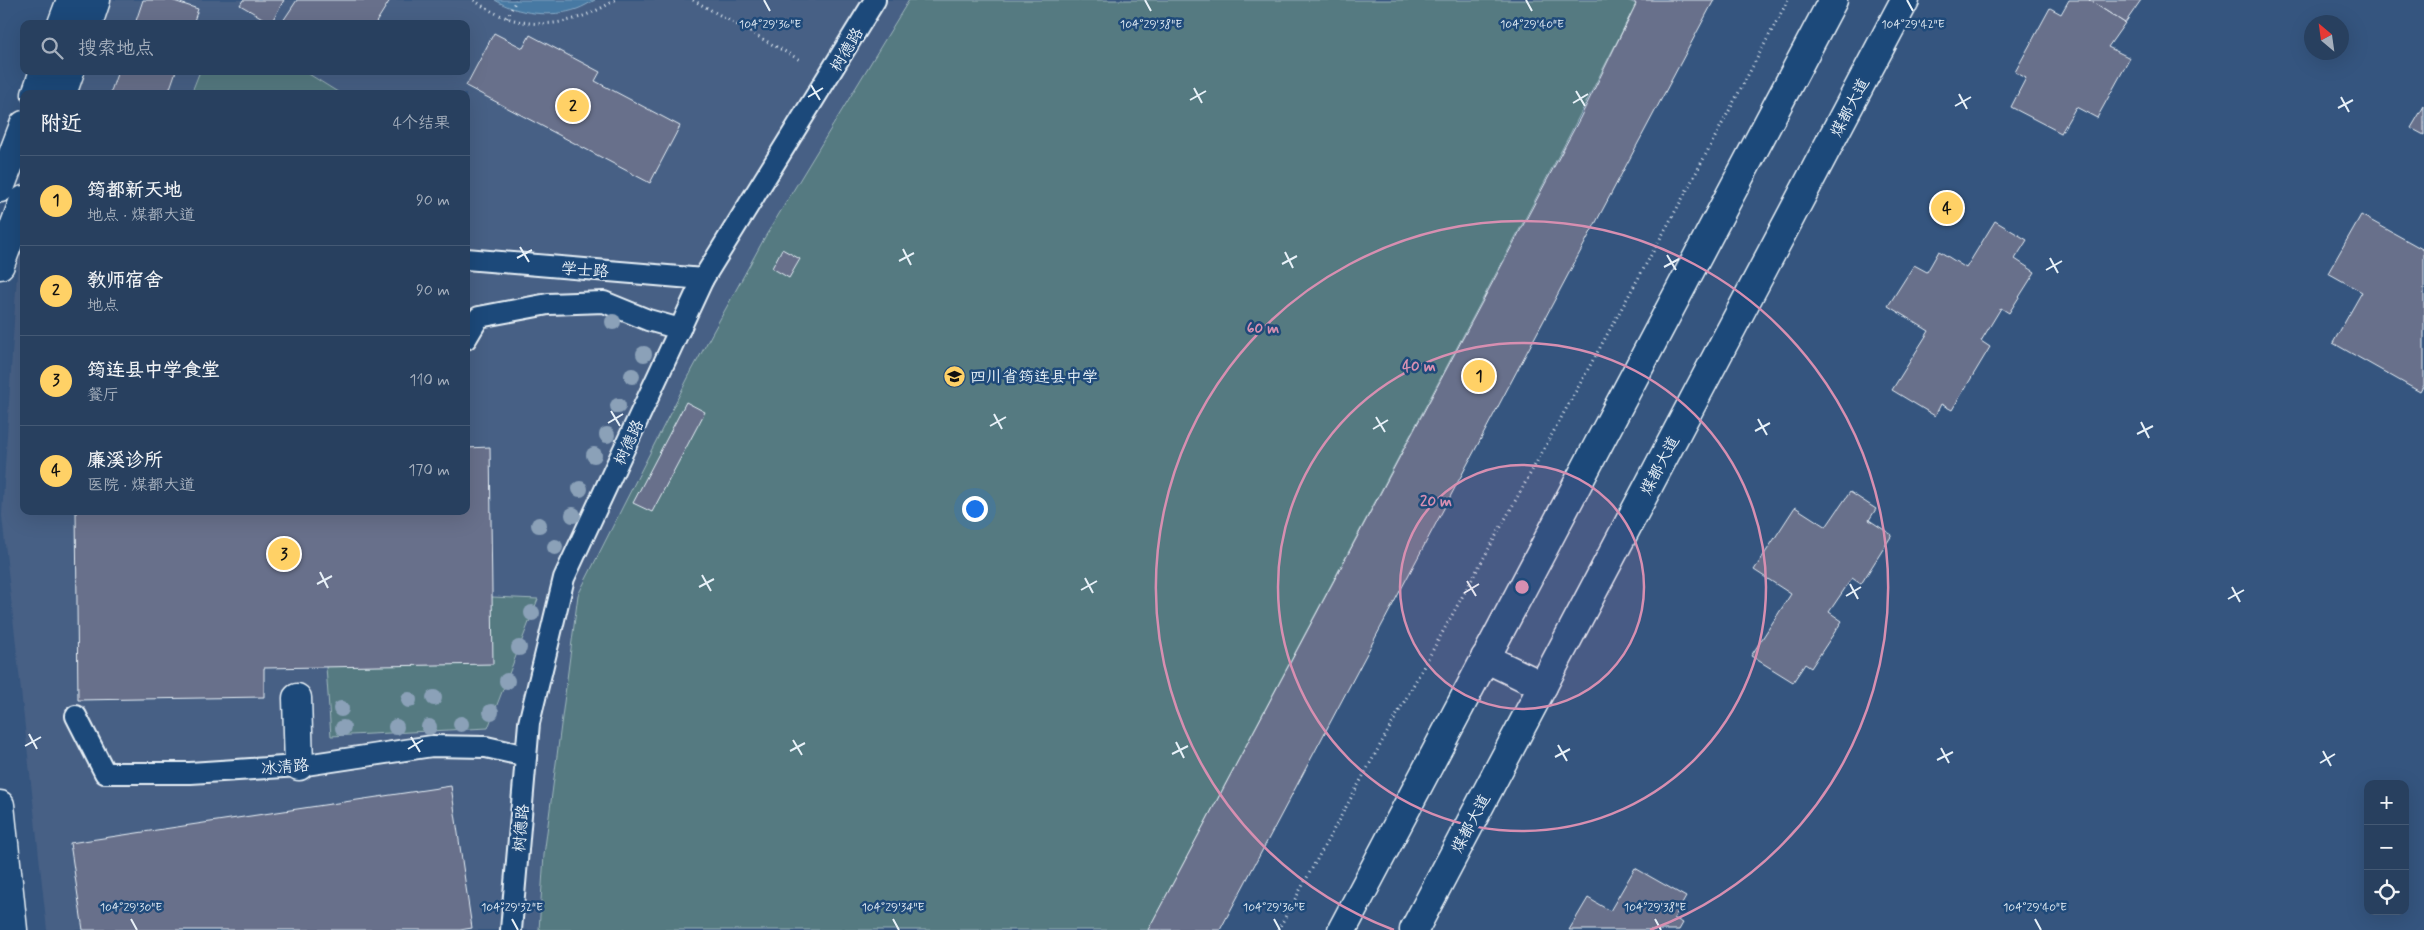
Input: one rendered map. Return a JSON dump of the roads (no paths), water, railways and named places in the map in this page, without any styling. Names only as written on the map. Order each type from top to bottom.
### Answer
[{"type":"main road","points":[[64,20],[71,0]]},
{"type":"main road","points":[[89,20],[96,0]]},
{"type":"main road","points":[[1342,930],[1833,0]]},
{"type":"main road","name":"煤都大道","points":[[1414,930],[1905,0]]},
{"type":"main road","points":[[37,90],[43,75]]},
{"type":"main road","points":[[63,90],[69,75]]},
{"type":"main road","points":[[0,188],[20,136]]},
{"type":"main road","points":[[0,265],[20,211]]},
{"type":"main road","points":[[1485,658],[1543,686]]},
{"type":"main road","points":[[297,698],[299,766]]},
{"type":"main road","points":[[0,805],[13,930]]},
{"type":"lane","name":"树德路","points":[[511,930],[529,724],[564,578],[703,279],[875,0]]},
{"type":"lane","name":"学士路","points":[[470,260],[703,279]]},
{"type":"lane","points":[[470,333],[479,318],[548,304],[604,302],[648,320],[680,329]]},
{"type":"lane","name":"冰清路","points":[[76,716],[105,773],[190,773],[299,766],[432,746],[486,747],[526,756]]},
{"type":"place","name":"教师宿舍","points":[[573,106]]},
{"type":"place","name":"廉溪诊所","points":[[1947,208]]},
{"type":"place","name":"四川省筠连县中学","points":[[954,376]]},
{"type":"place","name":"筠都新天地","points":[[1479,376]]},
{"type":"place","name":"筠连县中学食堂","points":[[284,554]]}]
